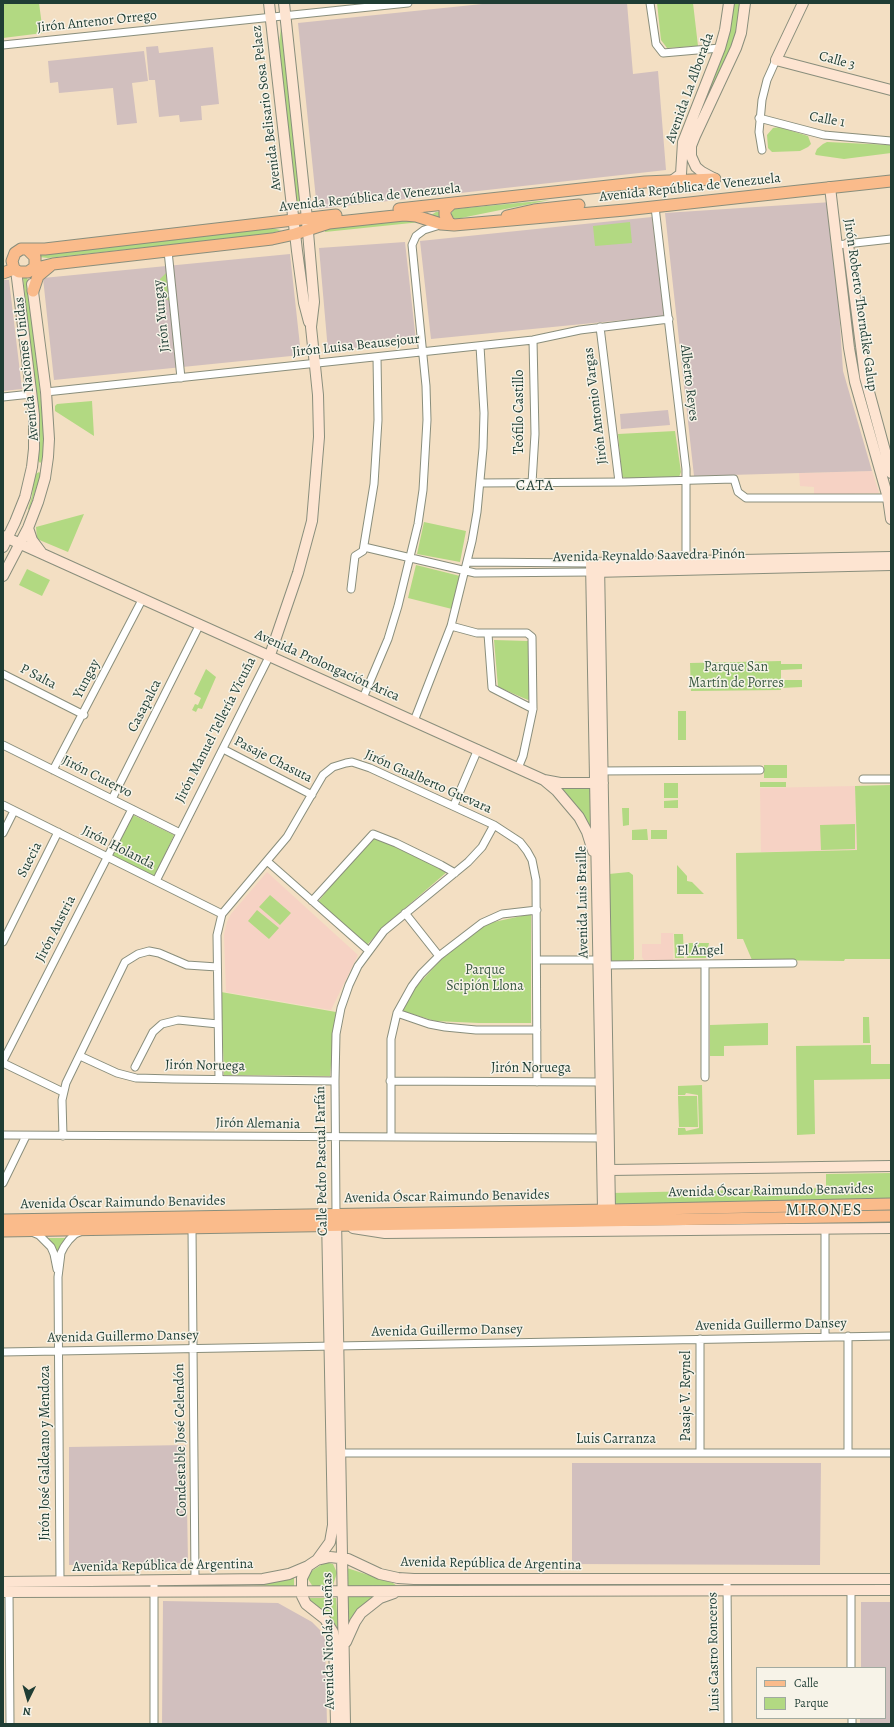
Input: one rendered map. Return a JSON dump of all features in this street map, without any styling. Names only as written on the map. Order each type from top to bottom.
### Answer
[{"type":"main road","name":"Avenida Belisario Sosa Pelaez","points":[[269,3],[295,234]]},
{"type":"main road","name":"Avenida Belisario Sosa Pelaez","points":[[284,3],[308,231]]},
{"type":"main road","name":"Avenida La Alborada","points":[[674,180],[681,174],[683,142],[720,48],[725,30],[729,3]]},
{"type":"main road","name":"Avenida La Alborada","points":[[715,179],[696,167],[691,156],[691,146],[736,48],[741,33],[745,3]]},
{"type":"main road","points":[[776,60],[803,3]]},
{"type":"main road","name":"Calle 3","points":[[776,60],[891,90]]},
{"type":"main road","name":"Avenida República de Venezuela","points":[[28,250],[592,188],[674,180],[715,179]]},
{"type":"main road","name":"Avenida República de Venezuela","points":[[32,270],[53,264],[272,239],[308,231],[329,223],[404,215],[416,216],[441,224],[454,225],[492,222],[582,210],[655,207],[830,187],[891,182]]},
{"type":"main road","name":"Jirón Roberto Thorndike Galup","points":[[830,187],[850,354],[855,382],[866,423],[890,498],[891,519]]},
{"type":"main road","points":[[582,210],[580,199],[592,188]]},
{"type":"main road","points":[[553,193],[557,194],[560,200],[560,203],[555,208]]},
{"type":"main road","points":[[451,204],[445,210],[445,215],[450,223],[454,225]]},
{"type":"main road","name":"Avenida República de Venezuela","points":[[492,222],[522,212],[555,208],[582,210]]},
{"type":"main road","name":"Jirón Manuel Tellería Vicuña","points":[[308,231],[314,302],[311,328]]},
{"type":"main road","name":"Jirón Manuel Tellería Vicuña","points":[[270,655],[298,573],[312,521],[319,437],[315,364],[311,328],[304,303],[295,234]]},
{"type":"main road","name":"Jirón Roberto Thorndike Galup","points":[[848,244],[863,364],[891,473]]},
{"type":"main road","points":[[21,249],[28,250],[35,257],[36,262],[32,270],[22,273],[15,269],[12,261],[15,253],[21,249]]},
{"type":"main road","points":[[33,291],[38,276],[53,264]]},
{"type":"main road","points":[[3,273],[15,269]]},
{"type":"main road","name":"Avenida Naciones Unidas","points":[[5,540],[25,497],[32,467],[35,432],[15,269]]},
{"type":"main road","name":"Avenida Naciones Unidas","points":[[3,576],[28,528],[42,490],[49,439],[46,392],[33,291],[32,270]]},
{"type":"main road","points":[[866,423],[877,419]]},
{"type":"main road","points":[[32,467],[46,468]]},
{"type":"main road","name":"Avenida Prolongación Arica","points":[[28,528],[35,545],[44,554]]},
{"type":"main road","name":"Avenida Prolongación Arica","points":[[5,540],[20,543],[544,780],[560,783],[599,783]]},
{"type":"main road","name":"Avenida Reynaldo Saavedra Pinón","points":[[595,568],[686,562],[891,557]]},
{"type":"main road","name":"Avenida Reynaldo Saavedra Pinón","points":[[595,568],[891,565]]},
{"type":"main road","name":"Avenida Luis Braille","points":[[595,568],[607,1214]]},
{"type":"main road","points":[[544,780],[557,791],[579,817],[592,847],[596,863]]},
{"type":"main road","name":"Avenida Luis Braille","points":[[599,783],[596,863],[602,963],[600,1082],[605,1138],[610,1170],[607,1214]]},
{"type":"main road","points":[[610,1170],[891,1166]]},
{"type":"main road","name":"Avenida Óscar Raimundo Benavides","points":[[3,1231],[332,1226],[891,1204]]},
{"type":"main road","name":"Avenida Óscar Raimundo Benavides","points":[[3,1220],[332,1214],[891,1216]]},
{"type":"main road","name":"Calle Pedro Pascual Farfán","points":[[317,1560],[330,1542],[333,1524],[334,1347],[332,1214]]},
{"type":"main road","points":[[607,1214],[622,1230]]},
{"type":"main road","name":"Avenida Óscar Raimundo Benavides","points":[[332,1226],[386,1233],[891,1228]]},
{"type":"main road","name":"Calle Pedro Pascual Farfán","points":[[334,1347],[341,1453],[342,1558]]},
{"type":"main road","name":"Avenida República de Argentina","points":[[6,1592],[154,1586],[195,1580],[263,1579],[285,1575],[308,1566],[317,1560],[330,1557],[342,1558],[380,1574],[398,1578],[414,1579],[727,1584],[851,1590],[891,1590]]},
{"type":"main road","name":"Avenida Nicolás Dueñas","points":[[342,1558],[345,1724]]},
{"type":"main road","name":"Avenida Nicolás Dueñas","points":[[308,1566],[302,1578],[301,1590],[306,1604],[325,1619],[333,1632],[336,1724]]},
{"type":"main road","name":"Avenida República de Argentina","points":[[3,1582],[60,1581],[154,1586],[301,1590],[402,1590],[727,1584],[891,1579]]},
{"type":"main road","points":[[344,1654],[350,1631],[361,1613],[380,1598],[402,1590]]},
{"type":"street","name":"Jirón Antenor Orrego","points":[[3,45],[408,3]]},
{"type":"street","points":[[650,3],[656,44],[663,53],[720,48]]},
{"type":"street","points":[[762,150],[759,118],[767,80],[776,60]]},
{"type":"street","name":"Calle 1","points":[[759,118],[824,135],[891,142]]},
{"type":"street","name":"Alberto Reyes","points":[[655,207],[687,480],[686,562]]},
{"type":"street","points":[[363,698],[388,639],[410,558],[420,510],[426,455],[427,400],[412,245],[416,236],[424,230],[441,224]]},
{"type":"street","points":[[837,245],[891,239]]},
{"type":"street","name":"Jirón Yungay","points":[[168,251],[181,378]]},
{"type":"street","name":"Jirón Luisa Beausejour","points":[[46,392],[533,340],[600,327],[668,319]]},
{"type":"street","name":"Jirón Antonio Vargas","points":[[600,327],[619,482]]},
{"type":"street","name":"Teófilo Castillo","points":[[532,483],[534,434],[533,340]]},
{"type":"street","points":[[414,721],[451,626],[465,571],[477,512],[484,413],[480,346]]},
{"type":"street","points":[[351,589],[355,556],[363,551],[364,547],[377,452],[377,357]]},
{"type":"street","points":[[3,397],[31,394]]},
{"type":"street","points":[[480,483],[734,479],[738,492],[746,498],[890,498]]},
{"type":"street","name":"Avenida Reynaldo Saavedra Pinón","points":[[364,547],[475,573],[595,568]]},
{"type":"street","name":"Avenida Reynaldo Saavedra Pinón","points":[[467,562],[595,568]]},
{"type":"street","name":"Yungay","points":[[54,770],[84,715],[143,598]]},
{"type":"street","name":"Casapalca","points":[[112,799],[200,624]]},
{"type":"street","points":[[451,626],[477,633],[531,634],[532,709],[523,756],[518,768]]},
{"type":"street","points":[[488,634],[492,688],[532,709]]},
{"type":"street","name":"Jirón Manuel Tellería Vicuña","points":[[156,881],[270,655]]},
{"type":"street","name":"P Salta","points":[[3,674],[84,715]]},
{"type":"street","name":"Jirón Cutervo","points":[[3,745],[180,833]]},
{"type":"street","name":"Pasaje Chasuta","points":[[223,749],[312,795]]},
{"type":"street","points":[[454,805],[478,749]]},
{"type":"street","name":"Jirón Gualberto Guevara","points":[[219,1080],[217,935],[222,914],[294,828],[320,780],[327,771],[340,764],[352,762],[370,768],[454,805],[494,825],[520,842],[532,860],[536,880],[537,910],[537,1082]]},
{"type":"street","points":[[599,771],[760,770]]},
{"type":"street","points":[[863,779],[891,779]]},
{"type":"street","name":"Jirón Holanda","points":[[3,805],[222,914]]},
{"type":"street","name":"Jirón Austria","points":[[3,1062],[132,809]]},
{"type":"street","points":[[3,833],[14,810]]},
{"type":"street","name":"Calle Pedro Pascual Farfán","points":[[332,1214],[335,1138],[336,1034],[341,1008],[354,973],[384,931],[476,854],[494,825]]},
{"type":"street","name":"Suecia","points":[[3,942],[58,832]]},
{"type":"street","points":[[312,901],[373,834],[396,843],[455,873]]},
{"type":"street","points":[[267,861],[369,951]]},
{"type":"street","points":[[391,1137],[391,1039],[397,1013],[412,986],[421,974],[440,956],[490,918],[513,912],[537,910]]},
{"type":"street","points":[[405,913],[440,956]]},
{"type":"street","points":[[63,1136],[63,1092],[125,962],[138,954],[150,951],[159,953],[187,965],[217,967]]},
{"type":"street","name":"El Ángel","points":[[537,960],[602,963],[793,963]]},
{"type":"street","points":[[705,964],[705,1077]]},
{"type":"street","points":[[397,1013],[430,1024],[445,1027],[476,1030],[537,1030]]},
{"type":"street","points":[[135,1067],[154,1032],[162,1024],[178,1020],[218,1024]]},
{"type":"street","name":"Jirón Noruega","points":[[80,1056],[117,1073],[136,1078],[335,1081]]},
{"type":"street","points":[[3,1062],[63,1092]]},
{"type":"street","name":"Jirón Noruega","points":[[390,1081],[600,1082]]},
{"type":"street","name":"Jirón Alemania","points":[[3,1135],[335,1138],[605,1138]]},
{"type":"street","points":[[3,1183],[26,1136]]},
{"type":"street","name":"Condestable José Celendón","points":[[192,1228],[195,1580]]},
{"type":"street","points":[[824,1228],[825,1337]]},
{"type":"street","name":"Jirón José Galdeano y Mendoza","points":[[60,1581],[58,1277],[61,1254],[64,1247],[75,1234],[85,1230]]},
{"type":"street","name":"Jirón José Galdeano y Mendoza","points":[[29,1231],[40,1235],[51,1247],[54,1254],[58,1277]]},
{"type":"street","points":[[848,1336],[848,1454]]},
{"type":"street","name":"Avenida Guillermo Dansey","points":[[3,1352],[891,1336]]},
{"type":"street","name":"Pasaje V. Reynel","points":[[700,1339],[700,1453]]},
{"type":"street","name":"Luis Carranza","points":[[341,1453],[891,1454]]},
{"type":"street","name":"Luis Castro Ronceros","points":[[727,1584],[728,1724]]},
{"type":"street","points":[[154,1586],[154,1724]]},
{"type":"street","points":[[851,1590],[851,1667]]},
{"type":"street","points":[[6,1592],[10,1724]]},
{"type":"shaded area","points":[[492,3],[627,3],[633,74],[658,71],[666,170],[317,209],[298,23]]},
{"type":"shaded area","points":[[158,46],[159,53],[213,47],[219,104],[201,106],[202,120],[180,122],[179,115],[159,117],[155,80],[149,80],[146,47]]},
{"type":"shaded area","points":[[144,51],[148,81],[132,83],[137,123],[117,125],[113,88],[59,93],[58,82],[50,83],[48,61]]},
{"type":"shaded area","points":[[832,202],[843,371],[872,471],[694,476],[665,213]]},
{"type":"shaded area","points":[[652,217],[664,316],[431,339],[420,241]]},
{"type":"shaded area","points":[[405,242],[416,341],[328,351],[319,248]]},
{"type":"shaded area","points":[[290,254],[301,355],[54,380],[43,278]]},
{"type":"shaded area","points":[[3,280],[9,280],[22,389],[3,391]]},
{"type":"shaded area","points":[[668,410],[670,425],[621,429],[620,414]]},
{"type":"shaded area","points":[[872,471],[879,493],[814,495],[814,487],[800,486],[799,473]]},
{"type":"shaded area","points":[[855,786],[857,850],[761,852],[760,788]]},
{"type":"shaded area","points":[[267,872],[358,955],[331,1010],[226,992],[224,935],[227,922],[231,914]]},
{"type":"shaded area","points":[[661,933],[673,933],[673,960],[644,960],[642,957],[642,944],[661,944]]},
{"type":"shaded area","points":[[186,1445],[188,1563],[69,1565],[69,1447]]},
{"type":"shaded area","points":[[572,1463],[821,1463],[820,1565],[572,1564]]},
{"type":"shaded area","points":[[163,1601],[278,1603],[312,1622],[320,1630],[325,1639],[327,1724],[162,1724]]},
{"type":"shaded area","points":[[861,1602],[891,1602],[891,1724],[860,1724],[860,1719],[886,1719],[886,1667],[861,1667]]},
{"type":"green space","points":[[3,3],[39,3],[43,33],[3,38]]},
{"type":"green space","points":[[657,3],[693,3],[698,46],[667,48],[661,40]]},
{"type":"green space","points":[[732,3],[742,3],[738,30],[733,49],[694,128],[691,129]]},
{"type":"green space","points":[[281,27],[285,40],[301,207],[296,208],[279,44]]},
{"type":"green space","points":[[779,127],[808,136],[811,144],[800,151],[772,152],[768,148],[767,135],[773,128]]},
{"type":"green space","points":[[827,142],[891,145],[891,153],[844,159],[816,155],[817,149]]},
{"type":"green space","points":[[550,200],[456,219],[452,217],[451,214],[454,209]]},
{"type":"green space","points":[[436,212],[440,212],[440,220],[325,232],[325,229],[428,217]]},
{"type":"green space","points":[[630,222],[632,243],[595,246],[593,226]]},
{"type":"green space","points":[[271,228],[281,230],[269,234],[48,258],[39,257],[42,254],[77,251],[104,245]]},
{"type":"green space","points":[[166,273],[169,301],[161,295],[160,279]]},
{"type":"green space","points":[[23,277],[26,277],[28,280],[44,429],[43,460],[40,463],[37,459],[35,391]]},
{"type":"green space","points":[[92,401],[94,436],[55,411],[55,406],[57,404]]},
{"type":"green space","points":[[675,431],[681,472],[679,477],[674,479],[622,477],[618,434]]},
{"type":"green space","points":[[39,472],[41,474],[29,510],[34,475]]},
{"type":"green space","points":[[84,514],[68,552],[37,539],[36,527]]},
{"type":"green space","points":[[424,522],[466,531],[460,562],[417,554]]},
{"type":"green space","points":[[416,565],[460,576],[452,609],[408,598]]},
{"type":"green space","points":[[27,569],[50,580],[42,596],[19,585]]},
{"type":"green space","points":[[494,640],[528,641],[530,699],[528,700],[498,687]]},
{"type":"green space","name":"Parque San Martín de Porres","points":[[781,661],[781,664],[802,664],[802,669],[781,670],[781,680],[802,680],[802,687],[781,688],[781,690],[691,691],[690,663]]},
{"type":"green space","points":[[206,669],[216,677],[202,709],[198,708],[196,712],[192,710],[195,704],[198,705],[201,698],[194,694]]},
{"type":"green space","points":[[678,711],[686,711],[686,740],[678,740]]},
{"type":"green space","points":[[764,765],[787,765],[787,778],[764,778]]},
{"type":"green space","points":[[760,782],[786,782],[786,787],[760,787]]},
{"type":"green space","points":[[664,783],[678,783],[678,798],[664,798]]},
{"type":"green space","points":[[891,785],[891,959],[845,959],[844,961],[752,960],[743,939],[737,939],[736,853],[857,850],[855,786]]},
{"type":"green space","points":[[560,787],[592,787],[592,829],[590,829],[578,807]]},
{"type":"green space","points":[[678,800],[678,808],[664,808],[664,801]]},
{"type":"green space","points":[[622,808],[629,808],[629,825],[623,826]]},
{"type":"green space","points":[[129,813],[174,835],[154,879],[109,856]]},
{"type":"green space","points":[[855,824],[855,849],[821,850],[820,825]]},
{"type":"green space","points":[[647,829],[648,840],[632,840],[632,830]]},
{"type":"green space","points":[[651,830],[667,830],[667,839],[651,839]]},
{"type":"green space","points":[[373,836],[448,871],[383,927],[367,945],[318,902]]},
{"type":"green space","points":[[677,865],[687,876],[687,881],[692,882],[704,894],[677,894]]},
{"type":"green space","points":[[629,872],[633,875],[634,959],[631,962],[612,962],[610,961],[609,874]]},
{"type":"green space","points":[[270,895],[291,913],[280,925],[259,907]]},
{"type":"green space","points":[[257,910],[279,928],[269,939],[248,921]]},
{"type":"green space","name":"Parque Scipión Llona","points":[[531,914],[531,1023],[435,1021],[402,1011],[414,989],[450,950],[489,923]]},
{"type":"green space","points":[[674,934],[683,934],[684,958],[675,958]]},
{"type":"green space","points":[[686,943],[709,943],[706,958],[687,958]]},
{"type":"green space","points":[[221,992],[336,1012],[330,1076],[224,1075]]},
{"type":"green space","points":[[863,1017],[869,1017],[870,1043],[863,1043]]},
{"type":"green space","points":[[768,1023],[768,1045],[724,1046],[724,1056],[710,1056],[710,1025]]},
{"type":"green space","points":[[871,1045],[871,1064],[891,1064],[891,1079],[814,1080],[815,1134],[797,1135],[796,1046]]},
{"type":"green space","points":[[702,1085],[703,1134],[678,1135],[678,1128],[685,1128],[686,1131],[699,1128],[698,1095],[686,1093],[685,1095],[678,1095],[678,1086]]},
{"type":"green space","points":[[678,1096],[697,1096],[698,1127],[679,1127]]},
{"type":"green space","points":[[891,1173],[891,1198],[614,1205],[612,1193],[826,1188],[826,1174]]},
{"type":"green space","points":[[47,1238],[67,1238],[58,1252]]},
{"type":"green space","points":[[326,1562],[333,1564],[337,1573],[333,1585],[327,1588],[313,1587],[308,1579],[310,1572]]},
{"type":"green space","points":[[347,1568],[393,1583],[397,1586],[347,1586]]},
{"type":"green space","points":[[294,1576],[294,1587],[252,1585]]},
{"type":"green space","points":[[382,1596],[354,1615],[348,1622],[347,1597]]},
{"type":"green space","points":[[307,1598],[336,1598],[338,1629],[334,1622]]},
{"type":"district","name":"CATA","points":[[535,486]]},
{"type":"district","name":"MIRONES","points":[[824,1211]]}]
